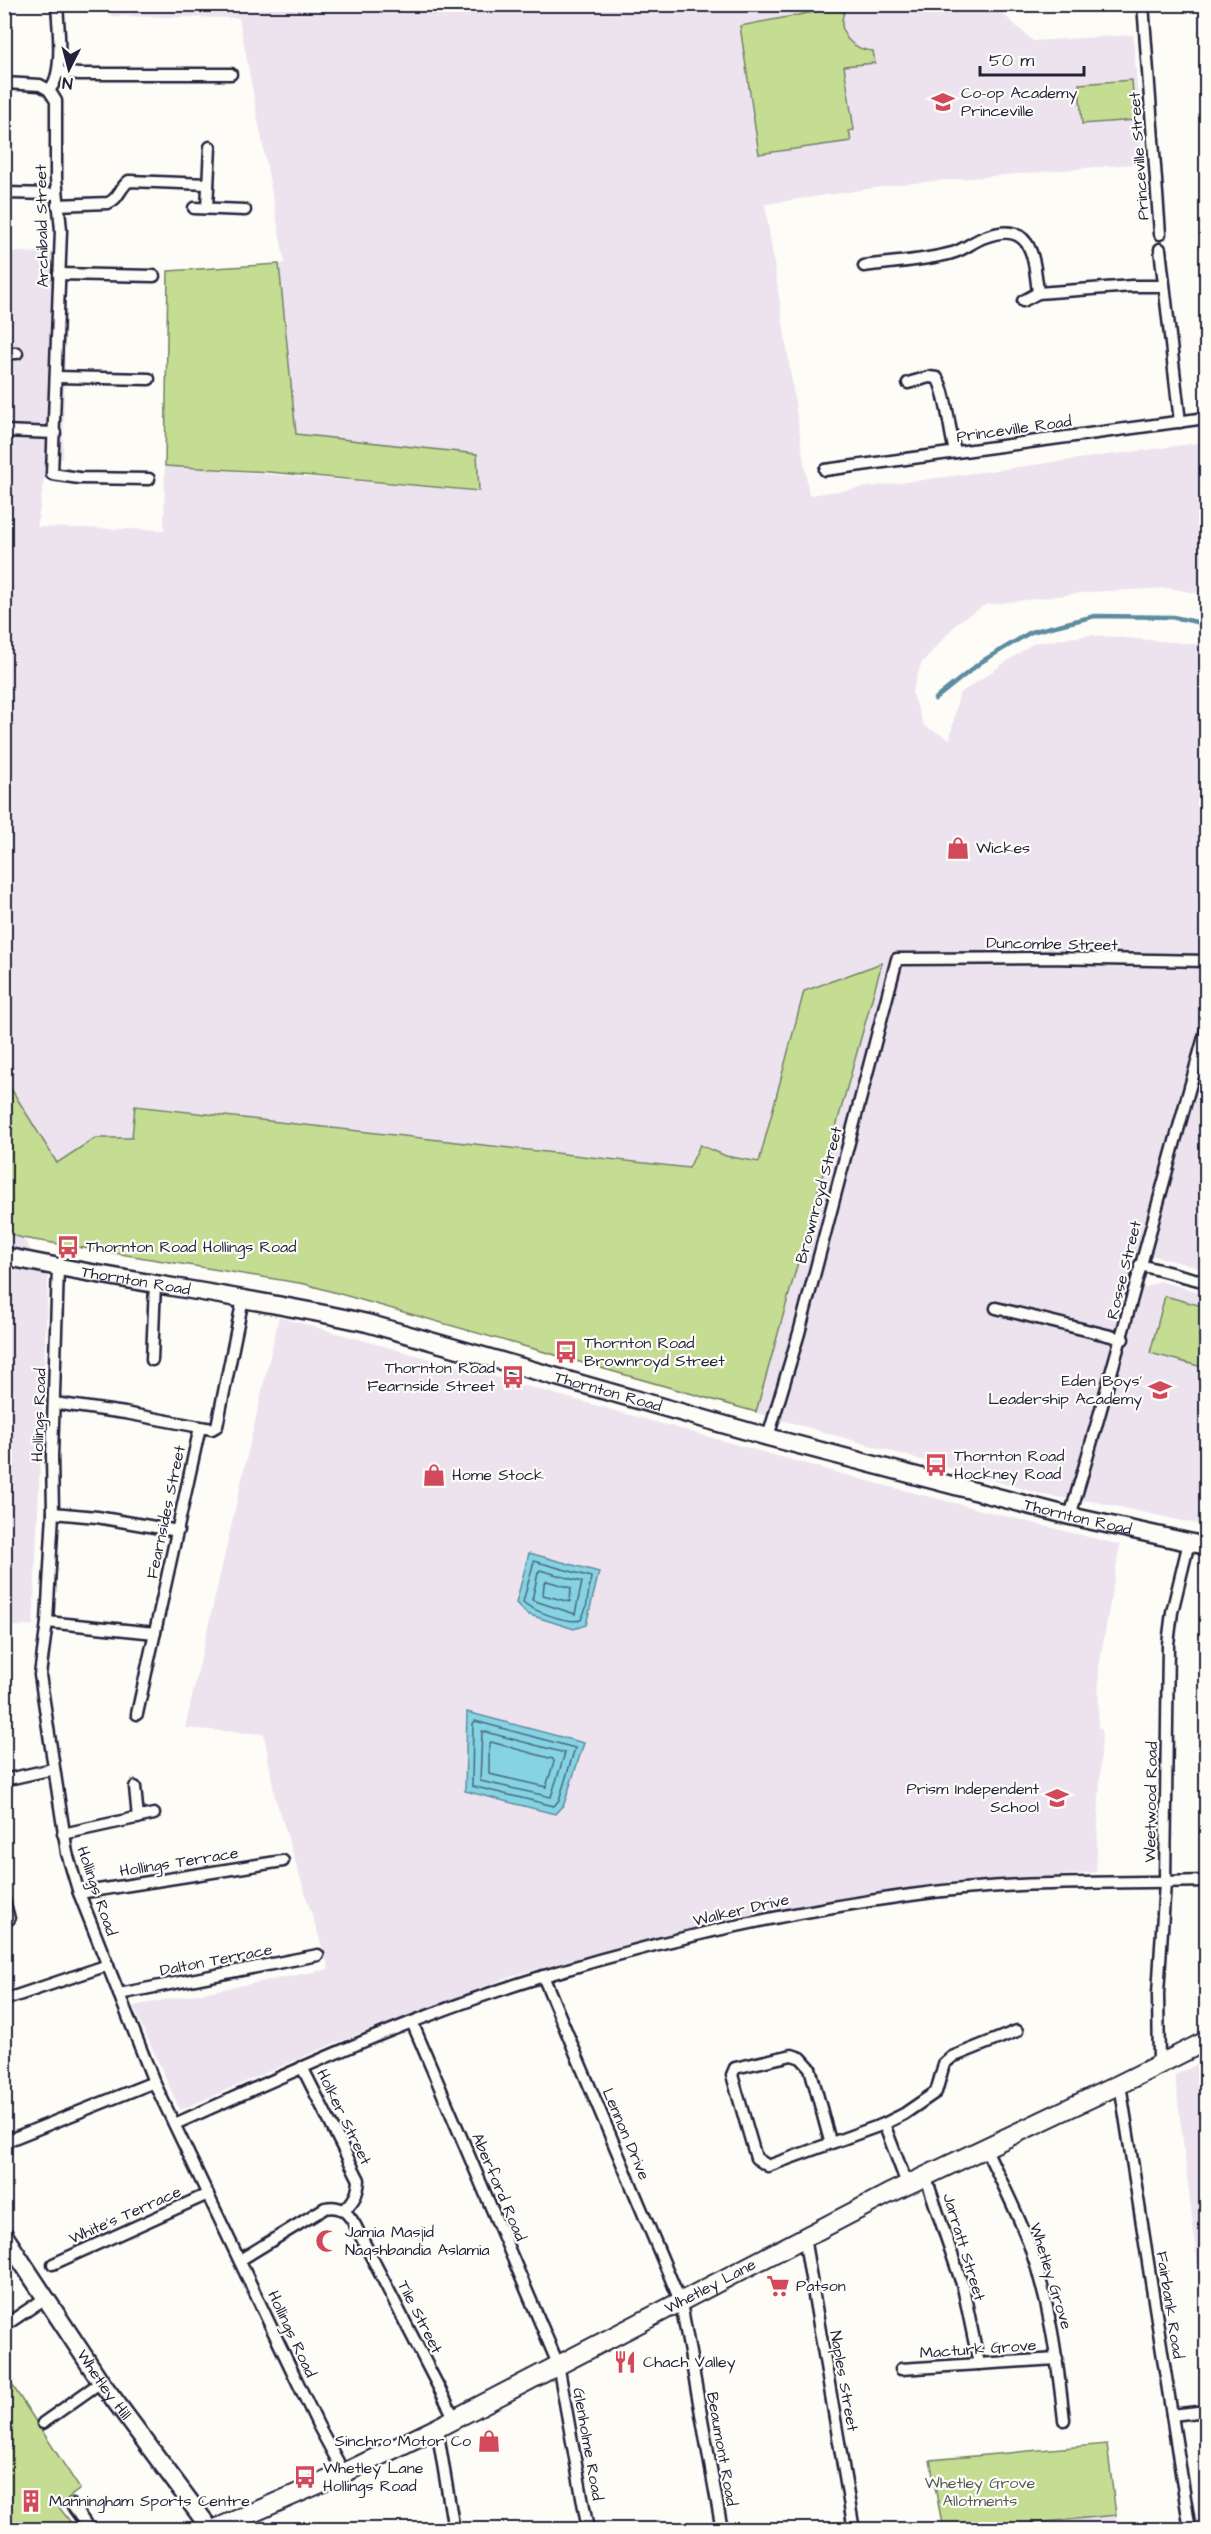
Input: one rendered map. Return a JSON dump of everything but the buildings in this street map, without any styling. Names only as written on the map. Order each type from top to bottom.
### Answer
[{"type":"main road","name":"Thornton Road","points":[[4,1256],[58,1268],[243,1299],[367,1323],[768,1437],[1070,1516],[1206,1546]]},
{"type":"main road","name":"Whetley Lane","points":[[212,2529],[344,2473],[437,2428],[907,2184],[1120,2084],[1206,2040]]},
{"type":"main road","name":"Whetley Hill","points":[[4,2235],[101,2382],[212,2529]]},
{"type":"street","points":[[4,82],[40,85],[49,90],[54,85],[59,72],[57,4]]},
{"type":"street","name":"Princeville Street","points":[[1143,4],[1160,234]]},
{"type":"street","points":[[59,72],[231,74]]},
{"type":"street","name":"Archibald Street","points":[[49,90],[53,94],[57,110],[57,199],[61,230],[52,474],[65,477],[149,479]]},
{"type":"street","points":[[207,208],[210,147]]},
{"type":"street","points":[[4,193],[108,203],[129,181],[208,184]]},
{"type":"street","points":[[194,208],[245,210]]},
{"type":"street","points":[[864,266],[950,254],[989,236],[1013,234],[1028,242],[1034,256],[1038,293]]},
{"type":"street","points":[[1160,249],[1180,422]]},
{"type":"street","points":[[60,274],[154,276]]},
{"type":"street","points":[[1023,301],[1038,293],[1164,286]]},
{"type":"street","points":[[4,353],[17,353]]},
{"type":"street","points":[[56,377],[149,379]]},
{"type":"street","points":[[908,383],[929,377],[937,378],[942,385],[948,426],[955,452]]},
{"type":"street","name":"Princeville Road","points":[[825,470],[1206,418]]},
{"type":"street","points":[[4,431],[55,433]]},
{"type":"street","name":"Duncombe Street","points":[[897,959],[1206,961]]},
{"type":"street","name":"Brownroyd Street","points":[[768,1437],[799,1333],[897,959]]},
{"type":"street","name":"Rosse Street","points":[[1070,1516],[1123,1339],[1140,1265],[1206,1030]]},
{"type":"street","points":[[1140,1265],[1206,1282]]},
{"type":"street","name":"Hollings Road","points":[[58,1268],[53,1513],[40,1675],[63,1833],[79,1893],[154,2082],[318,2425],[344,2473]]},
{"type":"street","points":[[152,1360],[155,1284]]},
{"type":"street","name":"Fearnsides Street","points":[[137,1714],[200,1427],[212,1430],[217,1426],[243,1299]]},
{"type":"street","points":[[996,1308],[1123,1339]]},
{"type":"street","points":[[54,1403],[200,1427]]},
{"type":"street","points":[[53,1513],[97,1517],[178,1532]]},
{"type":"street","name":"Weetwood Road","points":[[1159,2064],[1158,1994],[1165,1882],[1168,1644],[1172,1612],[1189,1542]]},
{"type":"street","points":[[46,1622],[155,1633]]},
{"type":"street","points":[[4,1780],[53,1769]]},
{"type":"street","points":[[135,1786],[138,1818]]},
{"type":"street","points":[[63,1833],[154,1814]]},
{"type":"street","name":"Hollings Terrace","points":[[79,1893],[283,1861]]},
{"type":"street","name":"Walker Drive","points":[[175,2124],[302,2067],[412,2022],[543,1976],[666,1943],[786,1915],[913,1894],[1043,1882],[1206,1881]]},
{"type":"street","points":[[4,1900],[9,1919]]},
{"type":"street","name":"Dalton Terrace","points":[[119,1994],[318,1955]]},
{"type":"street","points":[[4,2000],[108,1965]]},
{"type":"street","name":"Lennon Drive","points":[[543,1976],[681,2303]]},
{"type":"street","name":"Aberford Road","points":[[412,2022],[558,2364]]},
{"type":"street","points":[[830,2141],[810,2068],[801,2058],[792,2055],[735,2068],[732,2075],[756,2158],[768,2166],[830,2141],[884,2124],[904,2114],[936,2092],[944,2064],[952,2057],[1017,2031]]},
{"type":"street","name":"Holker Street","points":[[302,2067],[359,2180],[355,2197],[344,2210]]},
{"type":"street","points":[[4,2142],[154,2082]]},
{"type":"street","name":"Fairbank Road","points":[[1120,2084],[1190,2529]]},
{"type":"street","points":[[884,2124],[907,2184]]},
{"type":"street","name":"Whetley Grove","points":[[985,2147],[1029,2243],[1045,2298],[1057,2359],[1064,2420]]},
{"type":"street","name":"Jarratt Street","points":[[925,2175],[963,2287],[979,2364]]},
{"type":"street","name":"White's Terrace","points":[[53,2264],[208,2194]]},
{"type":"street","points":[[240,2260],[324,2208],[336,2206],[344,2210]]},
{"type":"street","name":"Tile Street","points":[[344,2210],[355,2224],[455,2419]]},
{"type":"street","name":"Naples Street","points":[[804,2237],[854,2529]]},
{"type":"street","points":[[4,2326],[47,2297]]},
{"type":"street","name":"Beaumont Road","points":[[681,2303],[722,2529]]},
{"type":"street","name":"Macturk Grove","points":[[901,2369],[1057,2359]]},
{"type":"street","name":"Glenholme Road","points":[[558,2364],[588,2529]]},
{"type":"street","points":[[43,2423],[101,2382]]},
{"type":"street","points":[[1172,2415],[1206,2411]]},
{"type":"street","points":[[437,2428],[454,2529]]},
{"type":"street","points":[[72,2505],[90,2529]]},
{"type":"shaded area","points":[[1001,4],[1002,13],[1033,41],[1133,35],[1143,163],[902,184],[765,204],[809,495],[1206,442],[1206,595],[1169,588],[1089,592],[985,605],[958,622],[921,664],[912,692],[924,726],[950,739],[959,694],[1034,643],[1091,635],[1206,645],[1206,1270],[1152,1255],[1143,1289],[1159,1281],[1206,1294],[1206,1526],[1096,1502],[1048,1496],[305,1284],[23,1238],[48,1277],[33,1625],[5,1627],[5,252],[67,253],[63,457],[44,480],[37,527],[164,530],[165,466],[479,491],[477,454],[296,434],[279,264],[285,263],[239,18],[111,16],[112,5]]},
{"type":"shaded area","points":[[1198,5],[1206,5],[1206,110],[1204,110]]},
{"type":"shaded area","points":[[279,1317],[871,1482],[1120,1545],[1099,1667],[1098,1728],[1102,1729],[1096,1872],[857,1896],[679,1931],[515,1975],[333,2044],[180,2110],[133,2006],[329,1969],[275,1797],[264,1734],[185,1728]]},
{"type":"shaded area","points":[[1206,2060],[1206,2334],[1175,2075]]},
{"type":"shaded area","points":[[1116,2515],[1118,2529],[972,2530]]},
{"type":"green space","points":[[845,6],[842,20],[844,33],[855,46],[873,51],[875,63],[844,66],[854,130],[849,131],[851,141],[759,154],[740,26]]},
{"type":"green space","points":[[1132,80],[1135,120],[1082,124],[1079,84]]},
{"type":"green space","points":[[279,264],[296,434],[477,454],[479,491],[269,472],[165,466],[168,271]]},
{"type":"green space","points":[[882,963],[756,1412],[305,1284],[22,1238],[5,1232],[5,1079],[57,1163],[95,1138],[132,1138],[135,1106],[689,1168],[700,1145],[726,1156],[759,1162],[804,991]]},
{"type":"green space","points":[[1165,1296],[1206,1307],[1206,1368],[1150,1353]]},
{"type":"green space","points":[[5,2374],[80,2489],[58,2506],[76,2529],[5,2529]]},
{"type":"green space","name":"Whetley Grove Allotments","points":[[1107,2444],[1116,2515],[972,2529],[943,2529],[930,2460]]},
{"type":"water","points":[[529,1553],[599,1572],[586,1625],[574,1629],[527,1614],[516,1603]]},
{"type":"water","points":[[467,1712],[584,1743],[564,1804],[555,1814],[465,1791]]},
{"type":"waterway","points":[[935,699],[981,662],[1031,632],[1095,616],[1173,617],[1206,624]]},
{"type":"place","name":"Co-op Academy Princeville","points":[[943,102]]},
{"type":"place","name":"Wickes","points":[[958,848]]},
{"type":"place","name":"Thornton Road Hollings Road","points":[[68,1247]]},
{"type":"place","name":"Thornton Road Brownroyd Street","points":[[566,1352]]},
{"type":"place","name":"Thornton Road Fearnside Street","points":[[513,1377]]},
{"type":"place","name":"Eden Boys' Leadership Academy","points":[[1160,1390]]},
{"type":"place","name":"Thornton Road Hockney Road","points":[[936,1465]]},
{"type":"place","name":"Home Stock","points":[[434,1475]]},
{"type":"place","name":"Prism Independent School","points":[[1057,1798]]},
{"type":"place","name":"Jamia Masjid Naqshbandia Aslamia","points":[[327,2241]]},
{"type":"place","name":"Patson","points":[[778,2286]]},
{"type":"place","name":"Chach Valley","points":[[625,2362]]},
{"type":"place","name":"Sinchro Motor Co","points":[[489,2441]]},
{"type":"place","name":"Whetley Lane Hollings Road","points":[[305,2477]]},
{"type":"place","name":"Manningham Sports Centre","points":[[31,2501]]}]
